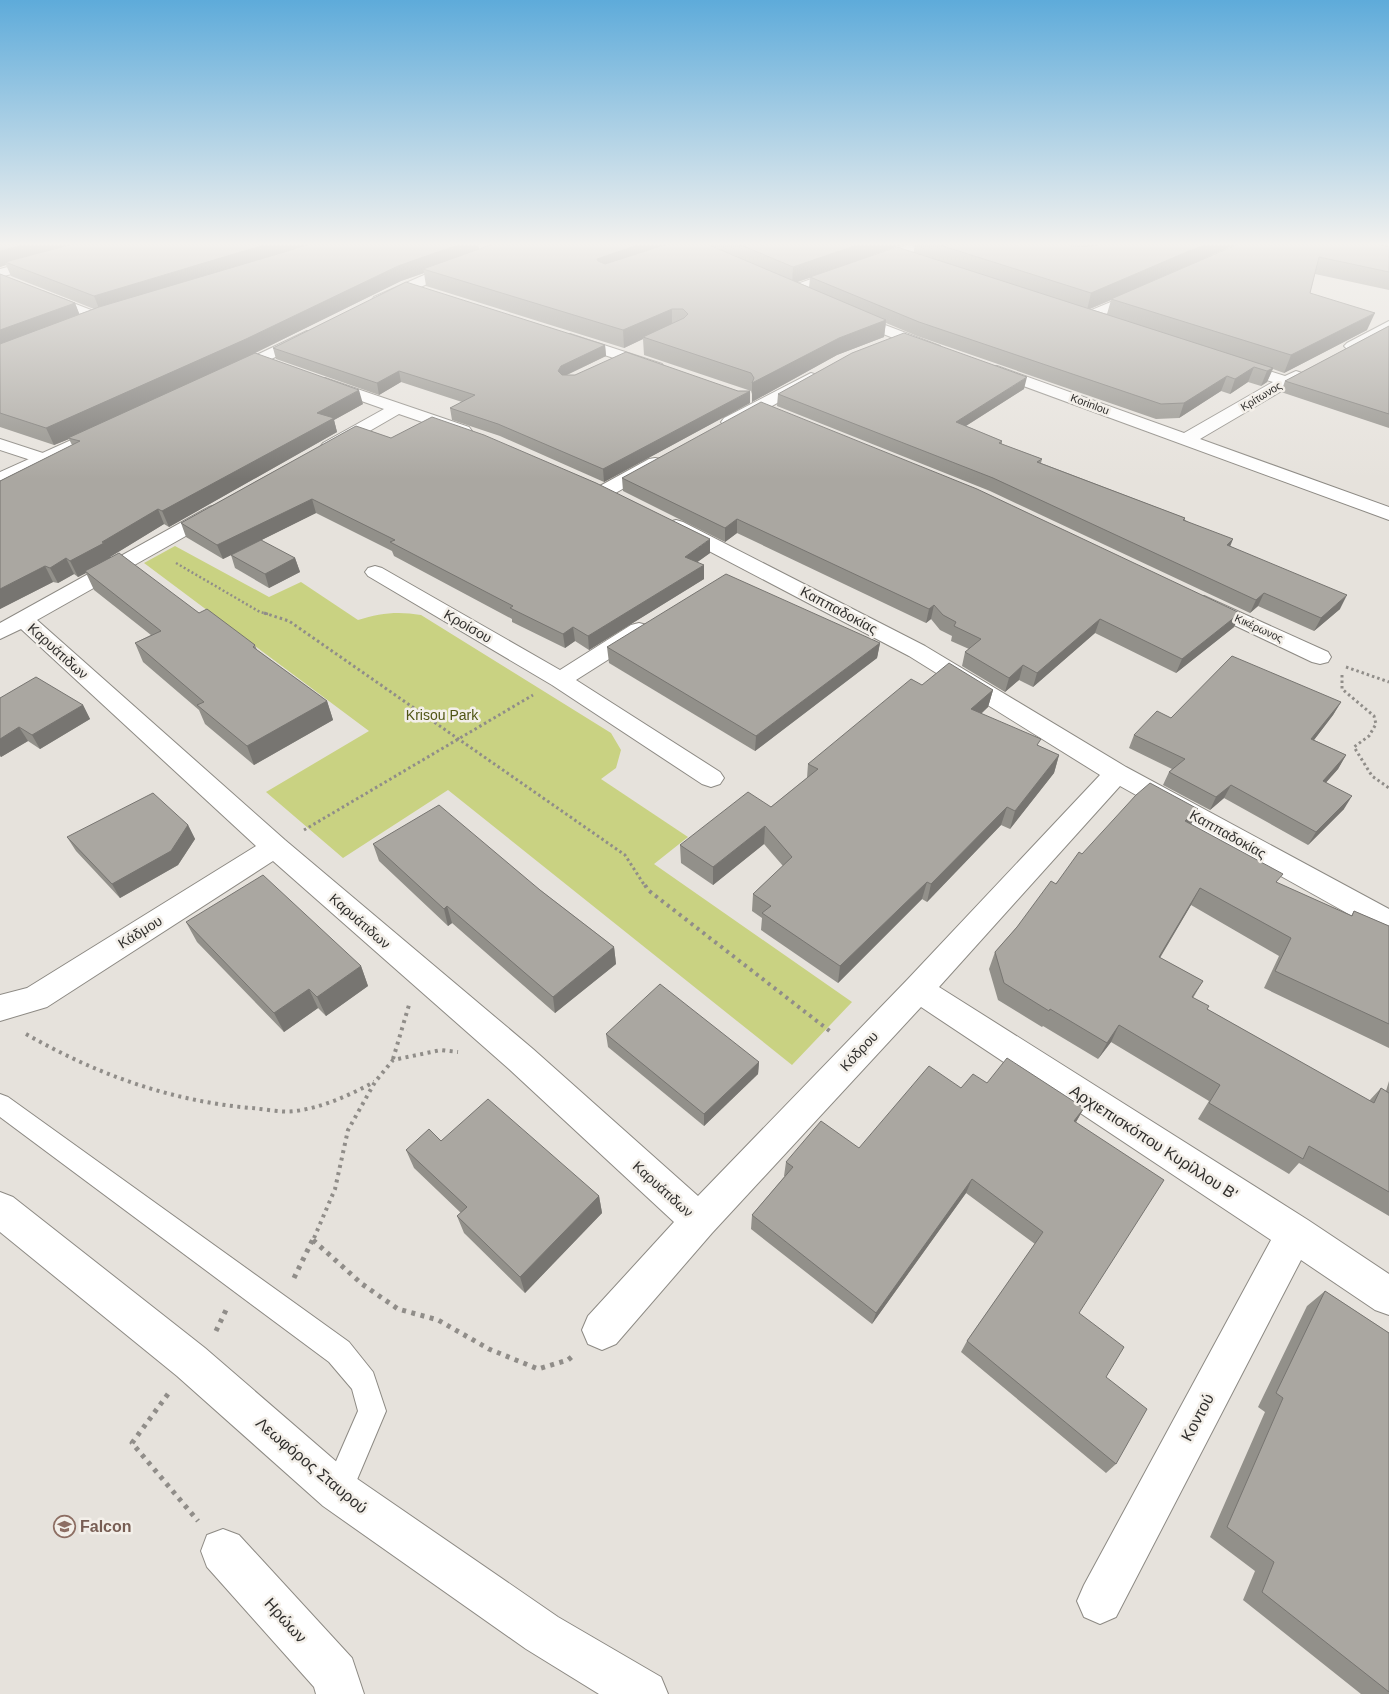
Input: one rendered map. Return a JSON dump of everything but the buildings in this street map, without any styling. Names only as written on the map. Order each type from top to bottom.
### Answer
[{"type":"street","points":[[80,324],[89,321]]},
{"type":"street","points":[[864,321],[948,354]]},
{"type":"street","points":[[1337,354],[1389,326]]},
{"type":"street","points":[[213,381],[319,330]]},
{"type":"street","points":[[553,333],[669,372]]},
{"type":"street","points":[[878,347],[904,337]]},
{"type":"street","points":[[600,367],[646,345]]},
{"type":"street","points":[[258,360],[282,368]]},
{"type":"street","points":[[1224,361],[1285,382]]},
{"type":"street","name":"Korinlou","points":[[976,364],[1385,509]]},
{"type":"street","name":"Κρίτωνος","points":[[1187,439],[1311,368]]},
{"type":"street","points":[[716,430],[828,369]]},
{"type":"street","points":[[308,378],[484,439]]},
{"type":"street","points":[[758,406],[784,417]]},
{"type":"street","points":[[312,456],[398,408]]},
{"type":"street","points":[[0,479],[115,426]]},
{"type":"street","points":[[0,444],[43,459]]},
{"type":"street","points":[[630,504],[596,487],[665,458]]},
{"type":"street","points":[[12,625],[235,500]]},
{"type":"street","name":"Καππαδοκίας","points":[[656,516],[917,651],[1117,773],[1389,923]]},
{"type":"street","points":[[726,577],[749,563]]},
{"type":"street","name":"Κροίσου","points":[[376,572],[560,680],[711,778]]},
{"type":"street","name":"Κικέρωνος","points":[[1187,594],[1320,658]]},
{"type":"street","points":[[560,680],[659,618]]},
{"type":"street","name":"Καρυάτιδων","points":[[12,625],[521,1059],[699,1221]]},
{"type":"street","name":"Κόδρου","points":[[602,1330],[699,1221],[918,989],[1117,773]]},
{"type":"street","name":"Κάδμου","points":[[0,1008],[36,998],[275,848]]},
{"type":"street","name":"Αρχιεπισκόπου Κυρίλλου Β'","points":[[918,989],[1389,1296]]},
{"type":"street","name":"Λεωφόρος Σταυρού","points":[[0,1209],[191,1362],[338,1491],[542,1633],[644,1694]]},
{"type":"street","name":"Κοντού","points":[[1100,1601],[1294,1233]]},
{"type":"street","name":"Ηρώων","points":[[223,1550],[335,1675],[340,1694]]},
{"type":"lane","points":[[0,1104],[339,1352],[364,1382],[372,1411],[338,1491]]},
{"type":"path","points":[[149,548],[260,612],[289,621],[625,855],[648,890],[858,1053]]},
{"type":"path","points":[[1320,658],[1389,682]]},
{"type":"path","points":[[1320,658],[1342,675],[1342,689],[1374,716],[1376,724],[1368,736],[1354,747],[1365,770],[1383,786],[1389,788]]},
{"type":"path","points":[[275,848],[560,680]]},
{"type":"path","points":[[283,1312],[294,1278],[314,1240],[335,1189],[348,1130],[375,1082],[393,1060],[408,1013],[413,966]]},
{"type":"path","points":[[25,1033],[102,1074],[166,1093],[237,1108],[298,1111],[342,1099],[375,1082]]},
{"type":"path","points":[[393,1060],[441,1050],[521,1059]]},
{"type":"path","points":[[314,1240],[362,1284],[398,1309],[438,1320],[489,1349],[538,1369],[568,1360],[602,1330]]},
{"type":"path","points":[[223,1550],[132,1443],[191,1362],[215,1334],[227,1309],[251,1288]]},
{"type":"green space","name":"Krisou Park","points":[[175,546],[269,597],[301,582],[358,620],[389,613],[421,615],[611,733],[621,750],[616,768],[601,779],[688,837],[654,864],[852,1002],[792,1065],[448,790],[343,858],[266,792],[369,731],[144,563]]},
{"type":"place","name":"Falcon","points":[[64,1526]]}]
